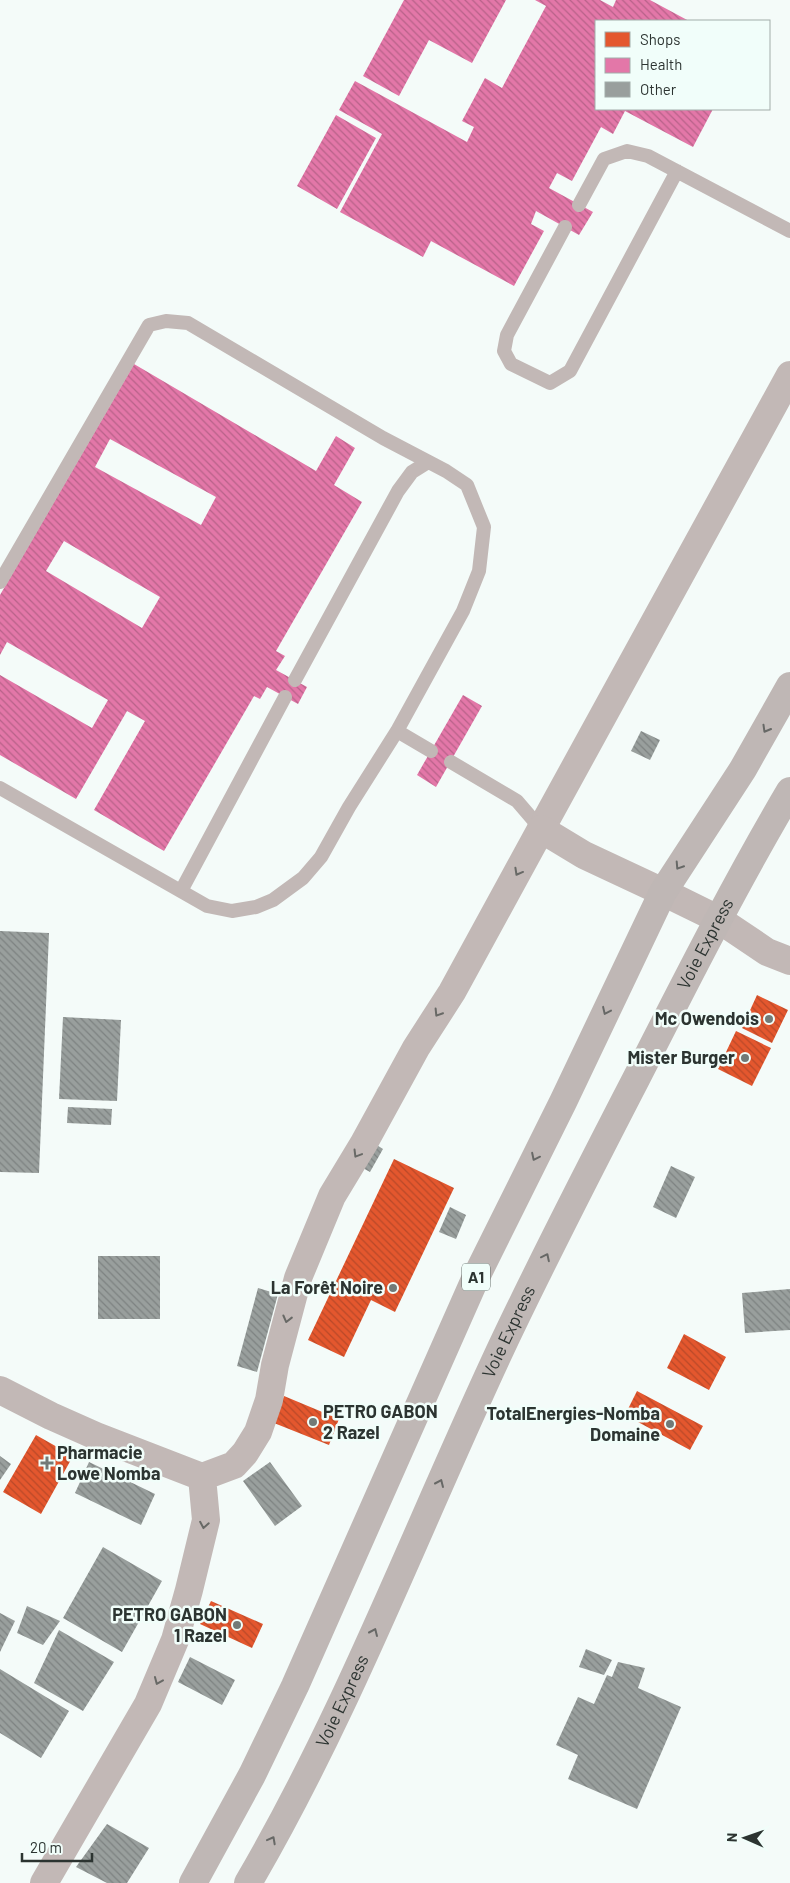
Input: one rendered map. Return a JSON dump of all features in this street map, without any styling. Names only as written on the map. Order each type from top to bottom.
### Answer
[{"type":"highway","name":"A1","points":[[193,1883],[252,1775],[295,1686],[476,1277],[563,1102],[663,892],[742,769],[790,686]]},
{"type":"highway","name":"Voie Express","points":[[248,1883],[306,1777],[347,1693],[506,1337],[718,919],[753,853],[790,791]]},
{"type":"street","points":[[0,1390],[96,1436],[202,1477],[234,1464],[245,1453],[258,1432],[269,1400],[275,1365],[298,1278],[332,1196],[364,1143],[416,1048],[452,992],[790,375]]},
{"type":"street","points":[[541,829],[584,856],[718,919],[767,952],[790,962]]},
{"type":"street","points":[[44,1883],[148,1704],[175,1640],[206,1520],[202,1477]]},
{"type":"lane","points":[[579,205],[604,159],[627,151],[648,156],[790,230]]},
{"type":"lane","points":[[566,227],[507,335],[504,351],[511,364],[550,383],[570,372],[677,171]]},
{"type":"lane","points":[[0,582],[149,325],[166,321],[188,323],[383,438],[446,471],[467,486],[484,528],[479,571],[462,611],[397,731],[349,807],[321,857],[303,878],[273,900],[256,907],[232,911],[207,906],[0,788]]},
{"type":"lane","points":[[294,680],[398,491],[412,472],[428,462]]},
{"type":"lane","points":[[181,890],[285,696]]},
{"type":"lane","points":[[397,731],[431,751]]},
{"type":"lane","points":[[451,762],[517,801],[541,829]]},
{"type":"building: Shops","points":[[757,995],[788,1010],[772,1043],[742,1028]]},
{"type":"building: Shops","name":"Mister Burger","points":[[736,1031],[771,1048],[752,1086],[718,1069]]},
{"type":"building: Shops","points":[[394,1159],[454,1188],[395,1312],[371,1300],[344,1357],[308,1340]]},
{"type":"building: Shops","points":[[684,1334],[726,1357],[709,1390],[667,1368]]},
{"type":"building: Shops","points":[[637,1391],[703,1426],[690,1450],[625,1415]]},
{"type":"building: Shops","points":[[284,1396],[339,1419],[329,1445],[274,1423]]},
{"type":"building: Shops","points":[[36,1435],[73,1456],[41,1514],[3,1492]]},
{"type":"building: Shops","points":[[211,1601],[263,1624],[252,1648],[200,1624]]},
{"type":"building: Health","points":[[404,0],[506,0],[472,63],[429,40],[399,96],[363,76]]},
{"type":"building: Health","points":[[535,0],[600,0],[613,7],[616,0],[650,0],[687,20],[595,20],[595,110],[712,110],[693,147],[625,111],[613,134],[601,127],[572,181],[557,173],[549,188],[593,212],[579,235],[536,211],[531,224],[544,231],[514,286],[431,241],[423,257],[340,212],[382,134],[339,110],[355,81],[467,142],[474,127],[462,121],[485,78],[502,88],[546,6]]},
{"type":"building: Health","points":[[336,115],[376,138],[337,209],[297,186]]},
{"type":"building: Health","points":[[134,364],[316,471],[336,436],[355,448],[334,485],[362,502],[276,651],[285,656],[276,670],[307,687],[298,704],[267,687],[260,699],[254,696],[164,851],[94,810],[145,721],[127,711],[76,799],[0,755],[0,675],[92,728],[108,700],[7,642],[0,655],[0,595]],"holes":[[[110,439],[216,497],[201,525],[95,467]],[[64,541],[160,597],[142,628],[46,571]]]},
{"type":"building: Health","points":[[463,695],[482,706],[436,787],[417,775]]},
{"type":"building: Other","points":[[641,731],[660,740],[650,760],[631,751]]},
{"type":"building: Other","points":[[0,931],[49,933],[39,1173],[0,1172]]},
{"type":"building: Other","points":[[63,1017],[121,1020],[117,1101],[59,1099]]},
{"type":"building: Other","points":[[68,1107],[112,1109],[111,1125],[67,1123]]},
{"type":"building: Other","points":[[372,1142],[383,1149],[370,1172],[359,1166]]},
{"type":"building: Other","points":[[671,1166],[695,1177],[676,1218],[653,1207]]},
{"type":"building: Other","points":[[450,1207],[466,1215],[456,1239],[439,1232]]},
{"type":"building: Other","points":[[98,1256],[160,1256],[160,1319],[98,1319]]},
{"type":"building: Other","points":[[258,1288],[278,1294],[257,1372],[237,1366]]},
{"type":"building: Other","points":[[790,1289],[790,1330],[745,1333],[742,1293]]},
{"type":"building: Other","points":[[0,1456],[11,1464],[0,1480]]},
{"type":"building: Other","points":[[89,1462],[155,1494],[141,1525],[75,1493]]},
{"type":"building: Other","points":[[270,1462],[302,1506],[275,1526],[243,1481]]},
{"type":"building: Other","points":[[103,1547],[162,1581],[122,1652],[63,1618]]},
{"type":"building: Other","points":[[27,1606],[60,1621],[43,1645],[17,1633]]},
{"type":"building: Other","points":[[0,1613],[15,1621],[0,1652]]},
{"type":"building: Other","points":[[59,1630],[114,1662],[83,1711],[34,1683]]},
{"type":"building: Other","points":[[586,1649],[612,1660],[604,1675],[579,1667]]},
{"type":"building: Other","points":[[190,1657],[235,1680],[222,1705],[178,1682]]},
{"type":"building: Other","points":[[618,1662],[645,1668],[638,1688],[681,1707],[637,1809],[568,1779],[578,1755],[556,1745],[578,1697],[594,1704],[607,1675],[612,1677]]},
{"type":"building: Other","points":[[0,1669],[69,1711],[41,1758],[0,1733]]},
{"type":"building: Other","points":[[107,1824],[149,1848],[127,1883],[107,1883],[76,1867]]},
{"type":"place","name":"Mc Owendois","points":[[769,1019]]},
{"type":"place","name":"Mister Burger","points":[[745,1058]]},
{"type":"place","name":"La Forêt Noire","points":[[393,1288]]},
{"type":"place","name":"PETRO GABON 2 Razel","points":[[313,1422]]},
{"type":"place","name":"TotalEnergies-Nomba Domaine","points":[[670,1424]]},
{"type":"place","name":"Pharmacie Lowe Nomba","points":[[47,1463]]},
{"type":"place","name":"PETRO GABON 1 Razel","points":[[237,1625]]}]
